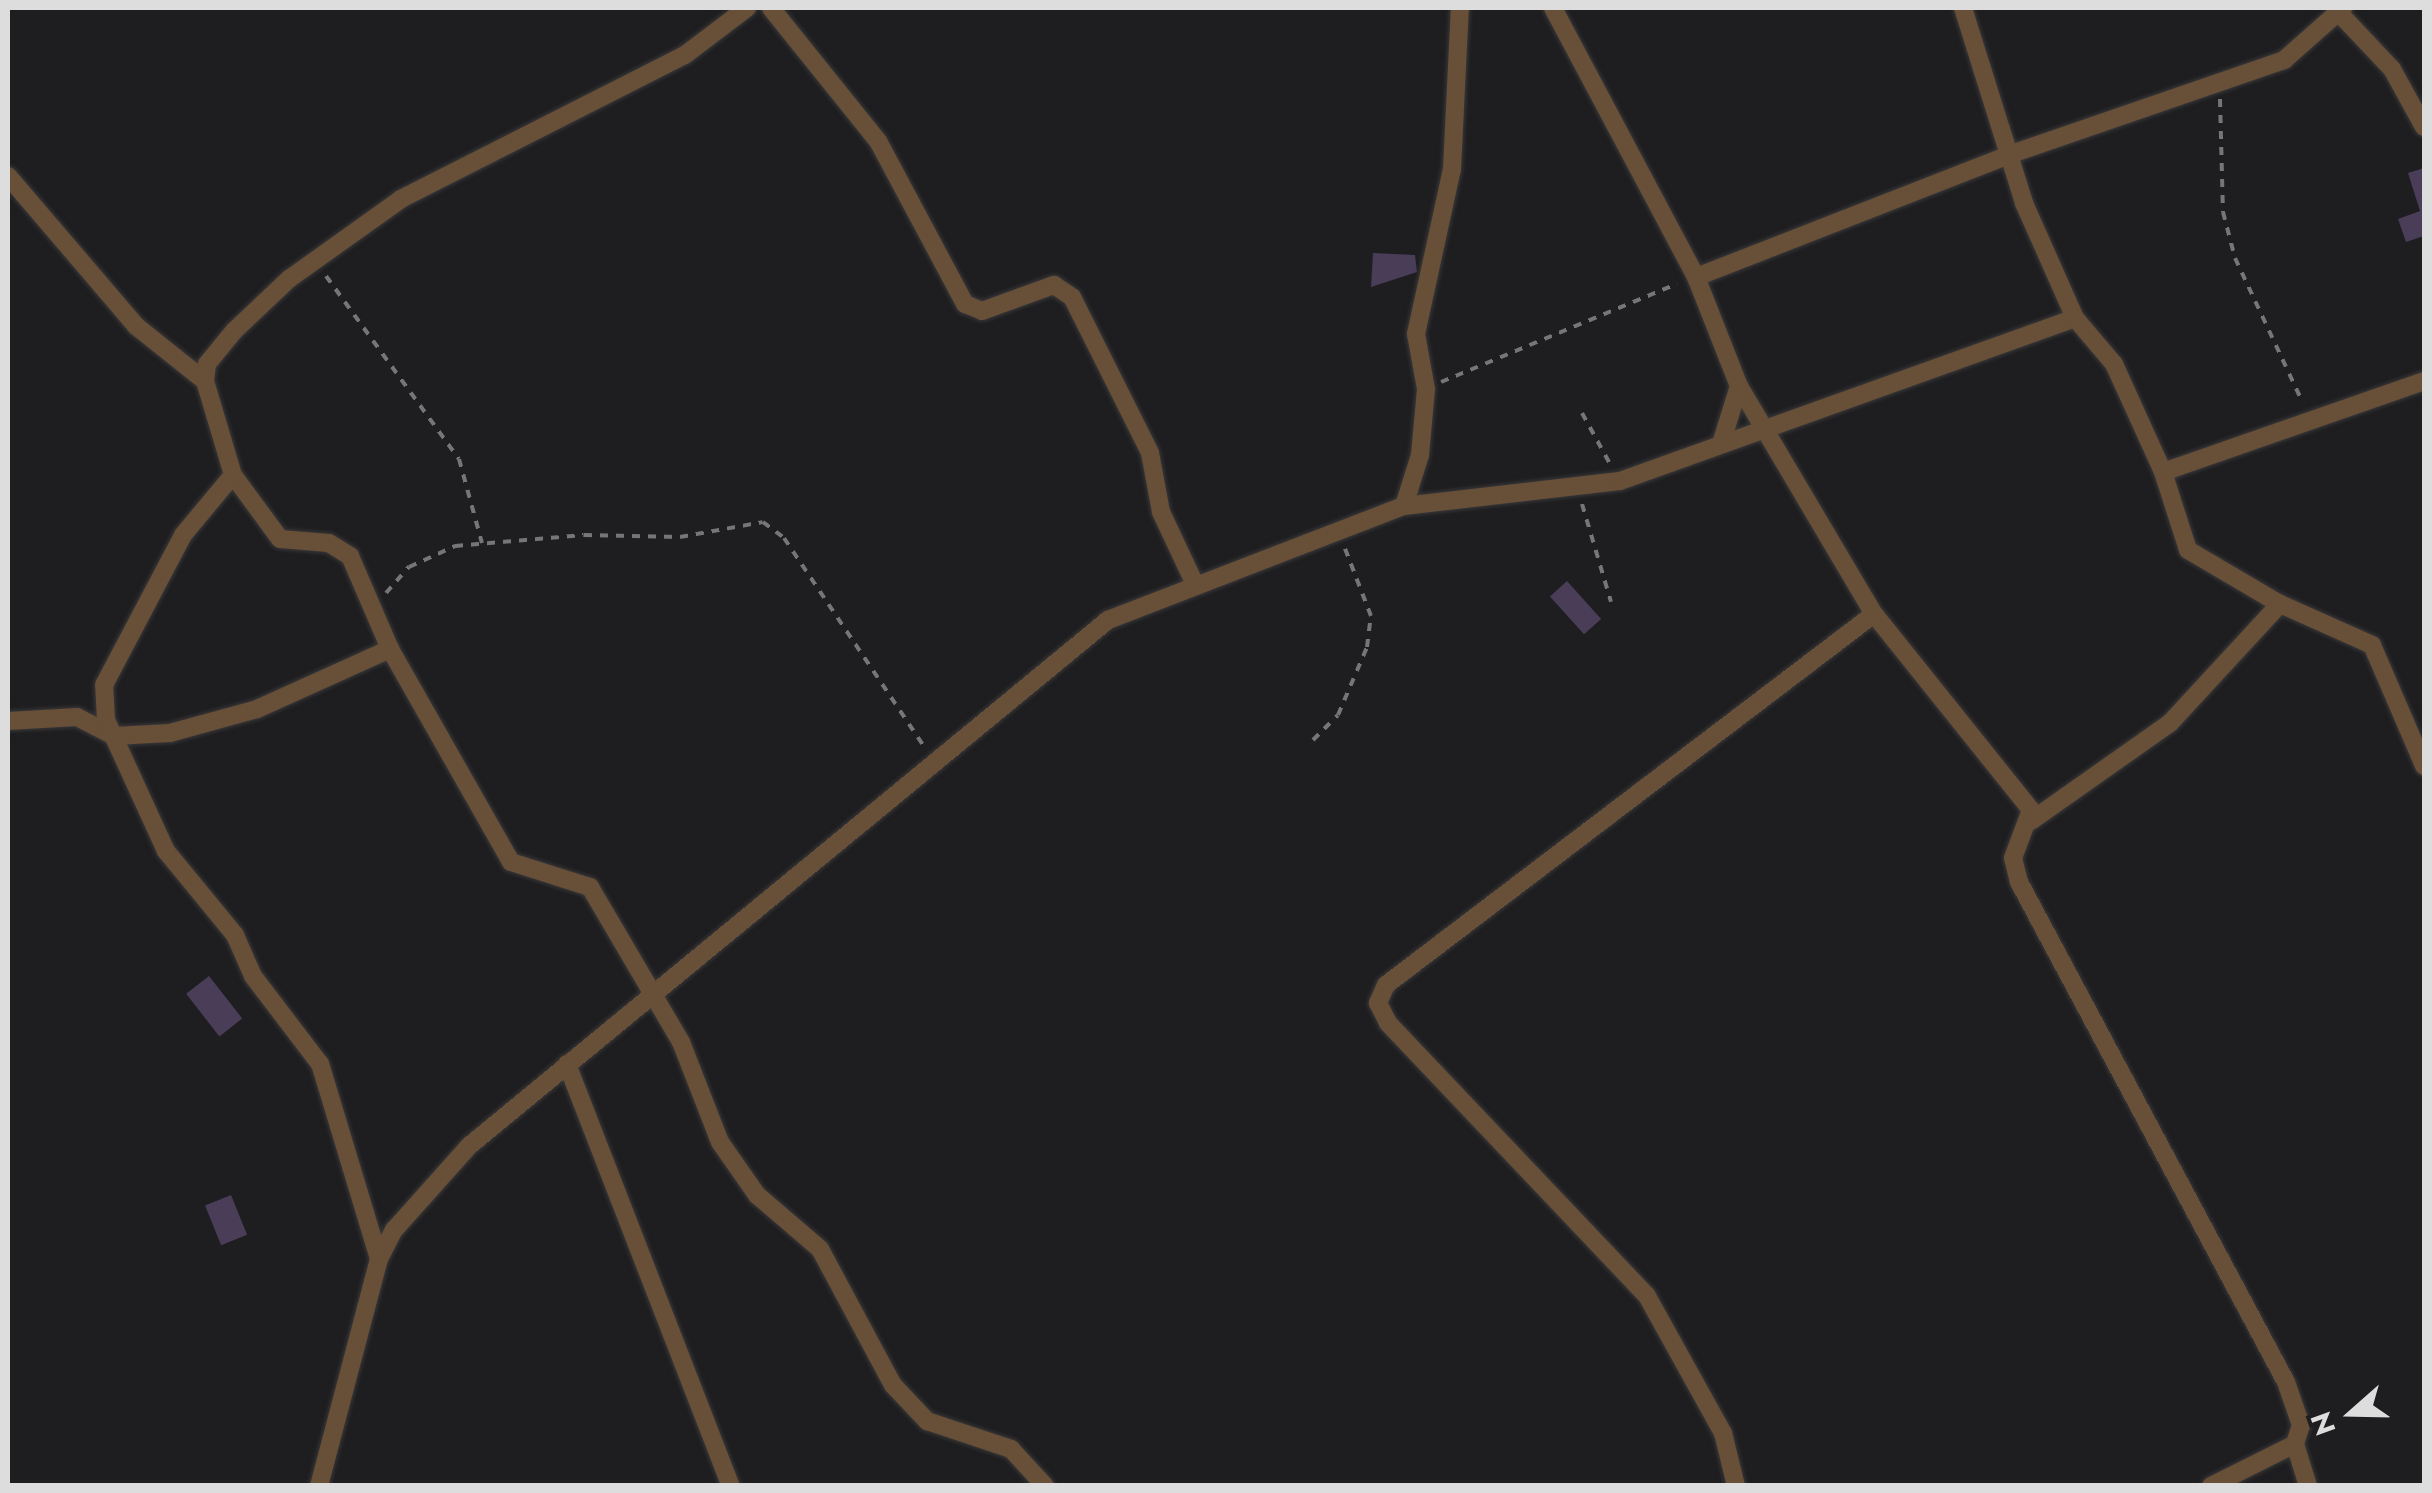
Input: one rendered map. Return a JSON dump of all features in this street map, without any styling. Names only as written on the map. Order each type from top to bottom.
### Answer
[{"type":"street","points":[[205,381],[216,350],[314,260],[401,199],[684,55],[747,8]]},
{"type":"street","points":[[772,8],[878,140],[965,304],[982,311],[1054,284],[1072,298],[1150,453],[1161,512],[1194,582]]},
{"type":"street","points":[[1404,506],[1418,469],[1426,388],[1416,334],[1452,169],[1460,8]]},
{"type":"street","points":[[1554,8],[1696,277],[1739,386],[1761,426],[1874,614],[2023,795],[2031,821]]},
{"type":"street","points":[[1963,8],[2014,153],[2024,202],[2075,318],[2114,364],[2163,472],[2188,550],[2280,604],[2372,645],[2424,766]]},
{"type":"street","points":[[1696,277],[2014,153],[2220,84],[2294,54],[2342,12],[2392,69],[2424,127]]},
{"type":"street","points":[[8,176],[136,326],[205,381],[233,474],[280,539],[330,544],[350,556],[376,604],[390,649],[501,848],[527,871],[581,878],[590,887],[654,991],[720,1142],[757,1195],[820,1250],[892,1385],[927,1421],[1011,1449],[1045,1486]]},
{"type":"street","points":[[319,1486],[378,1260],[394,1230],[470,1146],[1108,620],[1194,582],[1404,506],[1578,489],[1620,481],[1761,426],[2075,318]]},
{"type":"street","points":[[2163,472],[2197,466],[2309,416],[2424,381]]},
{"type":"street","points":[[1721,444],[1739,386]]},
{"type":"street","points":[[233,474],[182,534],[104,685],[114,736],[166,850],[235,935],[253,976],[320,1064],[378,1260]]},
{"type":"street","points":[[2280,604],[2170,723],[2031,821],[2013,858],[2019,882],[2286,1382],[2302,1425],[2295,1444],[2308,1486]]},
{"type":"street","points":[[1736,1486],[1723,1433],[1647,1296],[1388,1023],[1379,993],[1874,614]]},
{"type":"street","points":[[8,720],[77,717],[114,736],[198,727],[390,649]]},
{"type":"street","points":[[567,1064],[731,1486]]},
{"type":"street","points":[[2211,1486],[2295,1444]]},
{"type":"path","points":[[2220,84],[2223,212],[2235,258],[2309,416]]},
{"type":"path","points":[[314,260],[458,458],[482,543]]},
{"type":"path","points":[[1426,388],[1696,277]]},
{"type":"path","points":[[1582,413],[1620,481]]},
{"type":"path","points":[[1578,489],[1611,602]]},
{"type":"path","points":[[376,604],[409,567],[482,543],[680,538],[763,522],[784,538],[934,760]]},
{"type":"path","points":[[1313,740],[1357,680],[1371,616],[1339,529]]},
{"type":"building","points":[[2424,168],[2424,236],[2406,242],[2398,219],[2420,211],[2408,173]]},
{"type":"building","points":[[1373,253],[1415,255],[1417,272],[1371,287]]},
{"type":"building","points":[[1567,581],[1601,619],[1584,634],[1550,596]]},
{"type":"building","points":[[209,976],[242,1019],[219,1036],[186,994]]},
{"type":"building","points":[[231,1195],[247,1235],[221,1245],[205,1205]]}]
